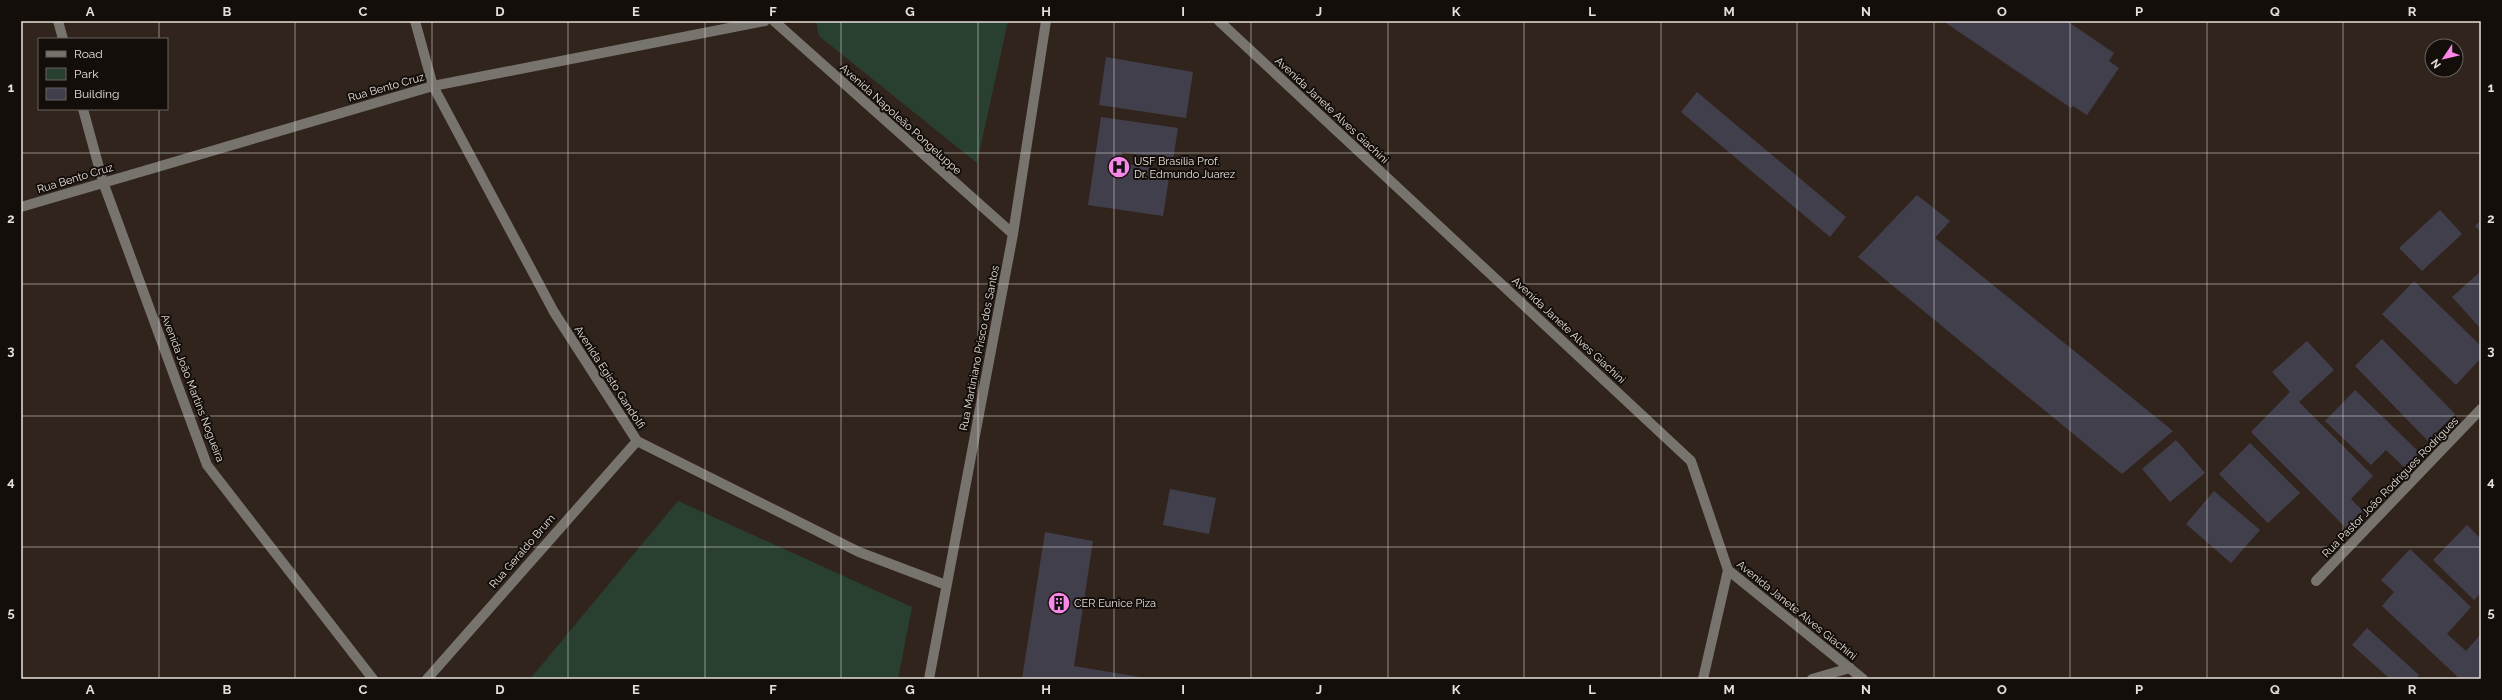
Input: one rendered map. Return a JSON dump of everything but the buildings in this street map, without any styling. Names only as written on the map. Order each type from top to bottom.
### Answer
[{"type":"street","points":[[58,21],[63,38]]},
{"type":"street","name":"Avenida Egisto Gandolfi","points":[[415,21],[433,86],[554,312],[637,441],[859,552],[946,585]]},
{"type":"street","name":"Rua Bento Cruz","points":[[21,207],[433,86],[765,21]]},
{"type":"street","name":"Avenida Napoleão Pongeluppe","points":[[774,21],[1013,234]]},
{"type":"street","name":"Rua Martiniano Prisco dos Santos","points":[[929,679],[1013,234],[1046,21]]},
{"type":"street","name":"Avenida Janete Alves Giachini","points":[[1219,21],[1692,461],[1728,570],[1863,679]]},
{"type":"street","name":"Avenida João Martins Nogueira","points":[[83,110],[104,182],[207,465],[373,679]]},
{"type":"street","name":"Rua Pastor João Rodrigues Rodrigues","points":[[2316,581],[2481,409]]},
{"type":"street","name":"Rua Geraldo Brum","points":[[427,679],[637,441]]},
{"type":"street","points":[[1704,679],[1728,570]]},
{"type":"street","points":[[1812,679],[1850,668]]},
{"type":"green space","points":[[816,21],[1008,21],[977,163],[819,36]]},
{"type":"green space","points":[[678,501],[912,607],[898,679],[530,679]]},
{"type":"place","name":"USF Brasília Prof. Dr. Edmundo Juarez","points":[[1119,167]]},
{"type":"place","name":"CER Eunice Piza","points":[[1059,603]]}]
